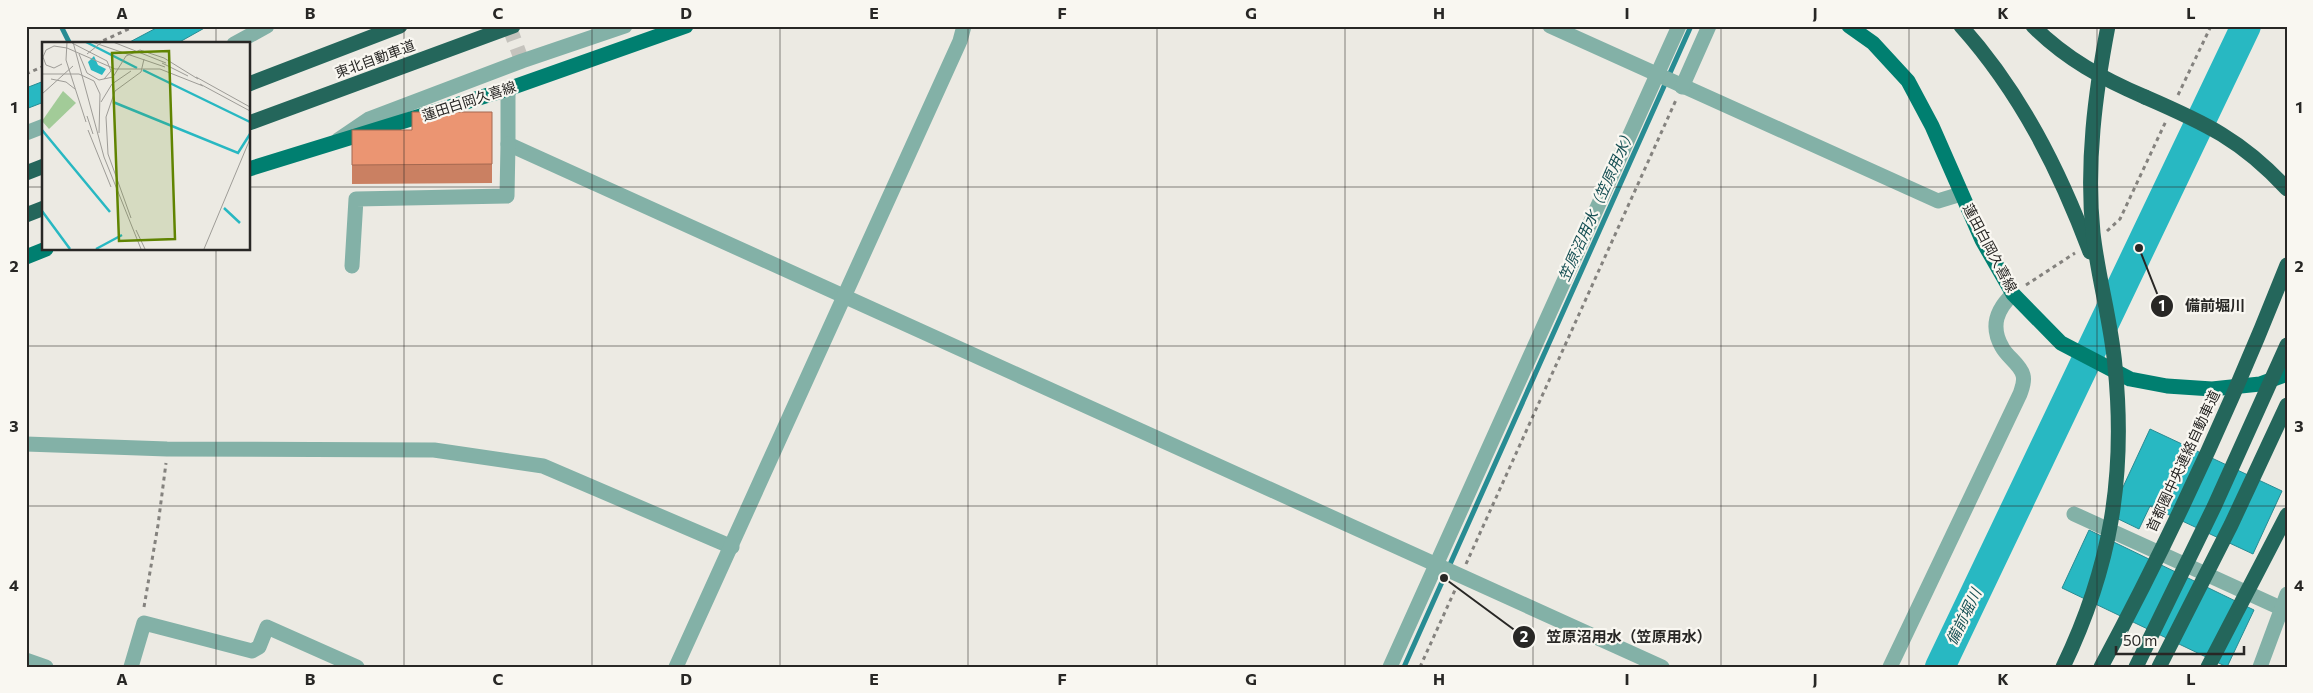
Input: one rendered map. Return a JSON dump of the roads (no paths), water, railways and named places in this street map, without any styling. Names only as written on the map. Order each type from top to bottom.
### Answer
[{"type":"highway","name":"東北自動車道","points":[[250,84],[400,26]]},
{"type":"highway","name":"東北自動車道","points":[[250,123],[513,26]]},
{"type":"highway","points":[[1961,26],[1989,59],[2041,139],[2069,197],[2100,281]]},
{"type":"highway","points":[[2033,26],[2048,41],[2085,68],[2198,120],[2235,141],[2264,164],[2287,189]]},
{"type":"highway","points":[[2063,667],[2079,634],[2097,584],[2116,497],[2119,454],[2116,374],[2093,232],[2092,164],[2097,88],[2108,26]]},
{"type":"highway","points":[[26,173],[42,167]]},
{"type":"highway","points":[[26,215],[42,209]]},
{"type":"highway","name":"首都圏中央連絡自動車道","points":[[2101,667],[2186,496],[2258,337],[2287,265]]},
{"type":"highway","points":[[2136,667],[2214,507],[2287,345]]},
{"type":"highway","points":[[2160,667],[2231,525],[2287,404]]},
{"type":"highway","points":[[2208,667],[2287,515]]},
{"type":"main road","name":"蓮田白岡久喜線","points":[[250,169],[508,89],[686,26]]},
{"type":"main road","name":"蓮田白岡久喜線","points":[[1849,26],[1873,43],[1908,81],[1932,126],[1982,240],[2013,294],[2061,343],[2124,376],[2168,386],[2212,389],[2260,384],[2287,374]]},
{"type":"main road","points":[[26,257],[44,250]]},
{"type":"street","points":[[238,42],[267,26]]},
{"type":"street","points":[[335,143],[368,119],[522,61],[625,26]]},
{"type":"street","points":[[676,667],[960,41],[964,26]]},
{"type":"street","points":[[1550,26],[1938,201],[1961,194]]},
{"type":"street","points":[[1390,667],[1679,26]]},
{"type":"street","points":[[1682,87],[1709,26]]},
{"type":"street","points":[[352,266],[356,199],[508,196],[508,89]]},
{"type":"street","points":[[26,133],[42,127]]},
{"type":"street","points":[[508,144],[1662,667]]},
{"type":"street","points":[[1890,667],[2024,382],[2023,373],[2001,346],[1996,326],[1997,313],[2002,304],[2013,294]]},
{"type":"street","points":[[26,444],[167,449],[434,450],[543,466],[732,547]]},
{"type":"street","points":[[2074,514],[2284,610]]},
{"type":"street","points":[[2260,667],[2284,610],[2287,594]]},
{"type":"street","points":[[131,667],[144,623],[252,651],[259,647],[267,627],[357,667]]},
{"type":"street","points":[[26,660],[46,667]]},
{"type":"water","points":[[160,26],[208,26],[180,42],[130,42]]},
{"type":"water","points":[[42,82],[42,103],[26,109],[26,88]]},
{"type":"water","points":[[2150,429],[2282,491],[2253,554],[2150,506],[2139,529],[2110,515]]},
{"type":"water","points":[[2089,530],[2254,610],[2227,667],[2062,588]]},
{"type":"waterway","points":[[61,26],[69,42]]},
{"type":"waterway","name":"笠原沼用水（笠原用水）","points":[[1404,667],[1691,26]]},
{"type":"waterway","name":"備前堀川","points":[[1940,667],[2246,26]]},
{"type":"tunnel","points":[[509,26],[522,61]]},
{"type":"place","name":"備前堀川","points":[[2139,248]]},
{"type":"place","name":"笠原沼用水（笠原用水）","points":[[1444,578]]}]
